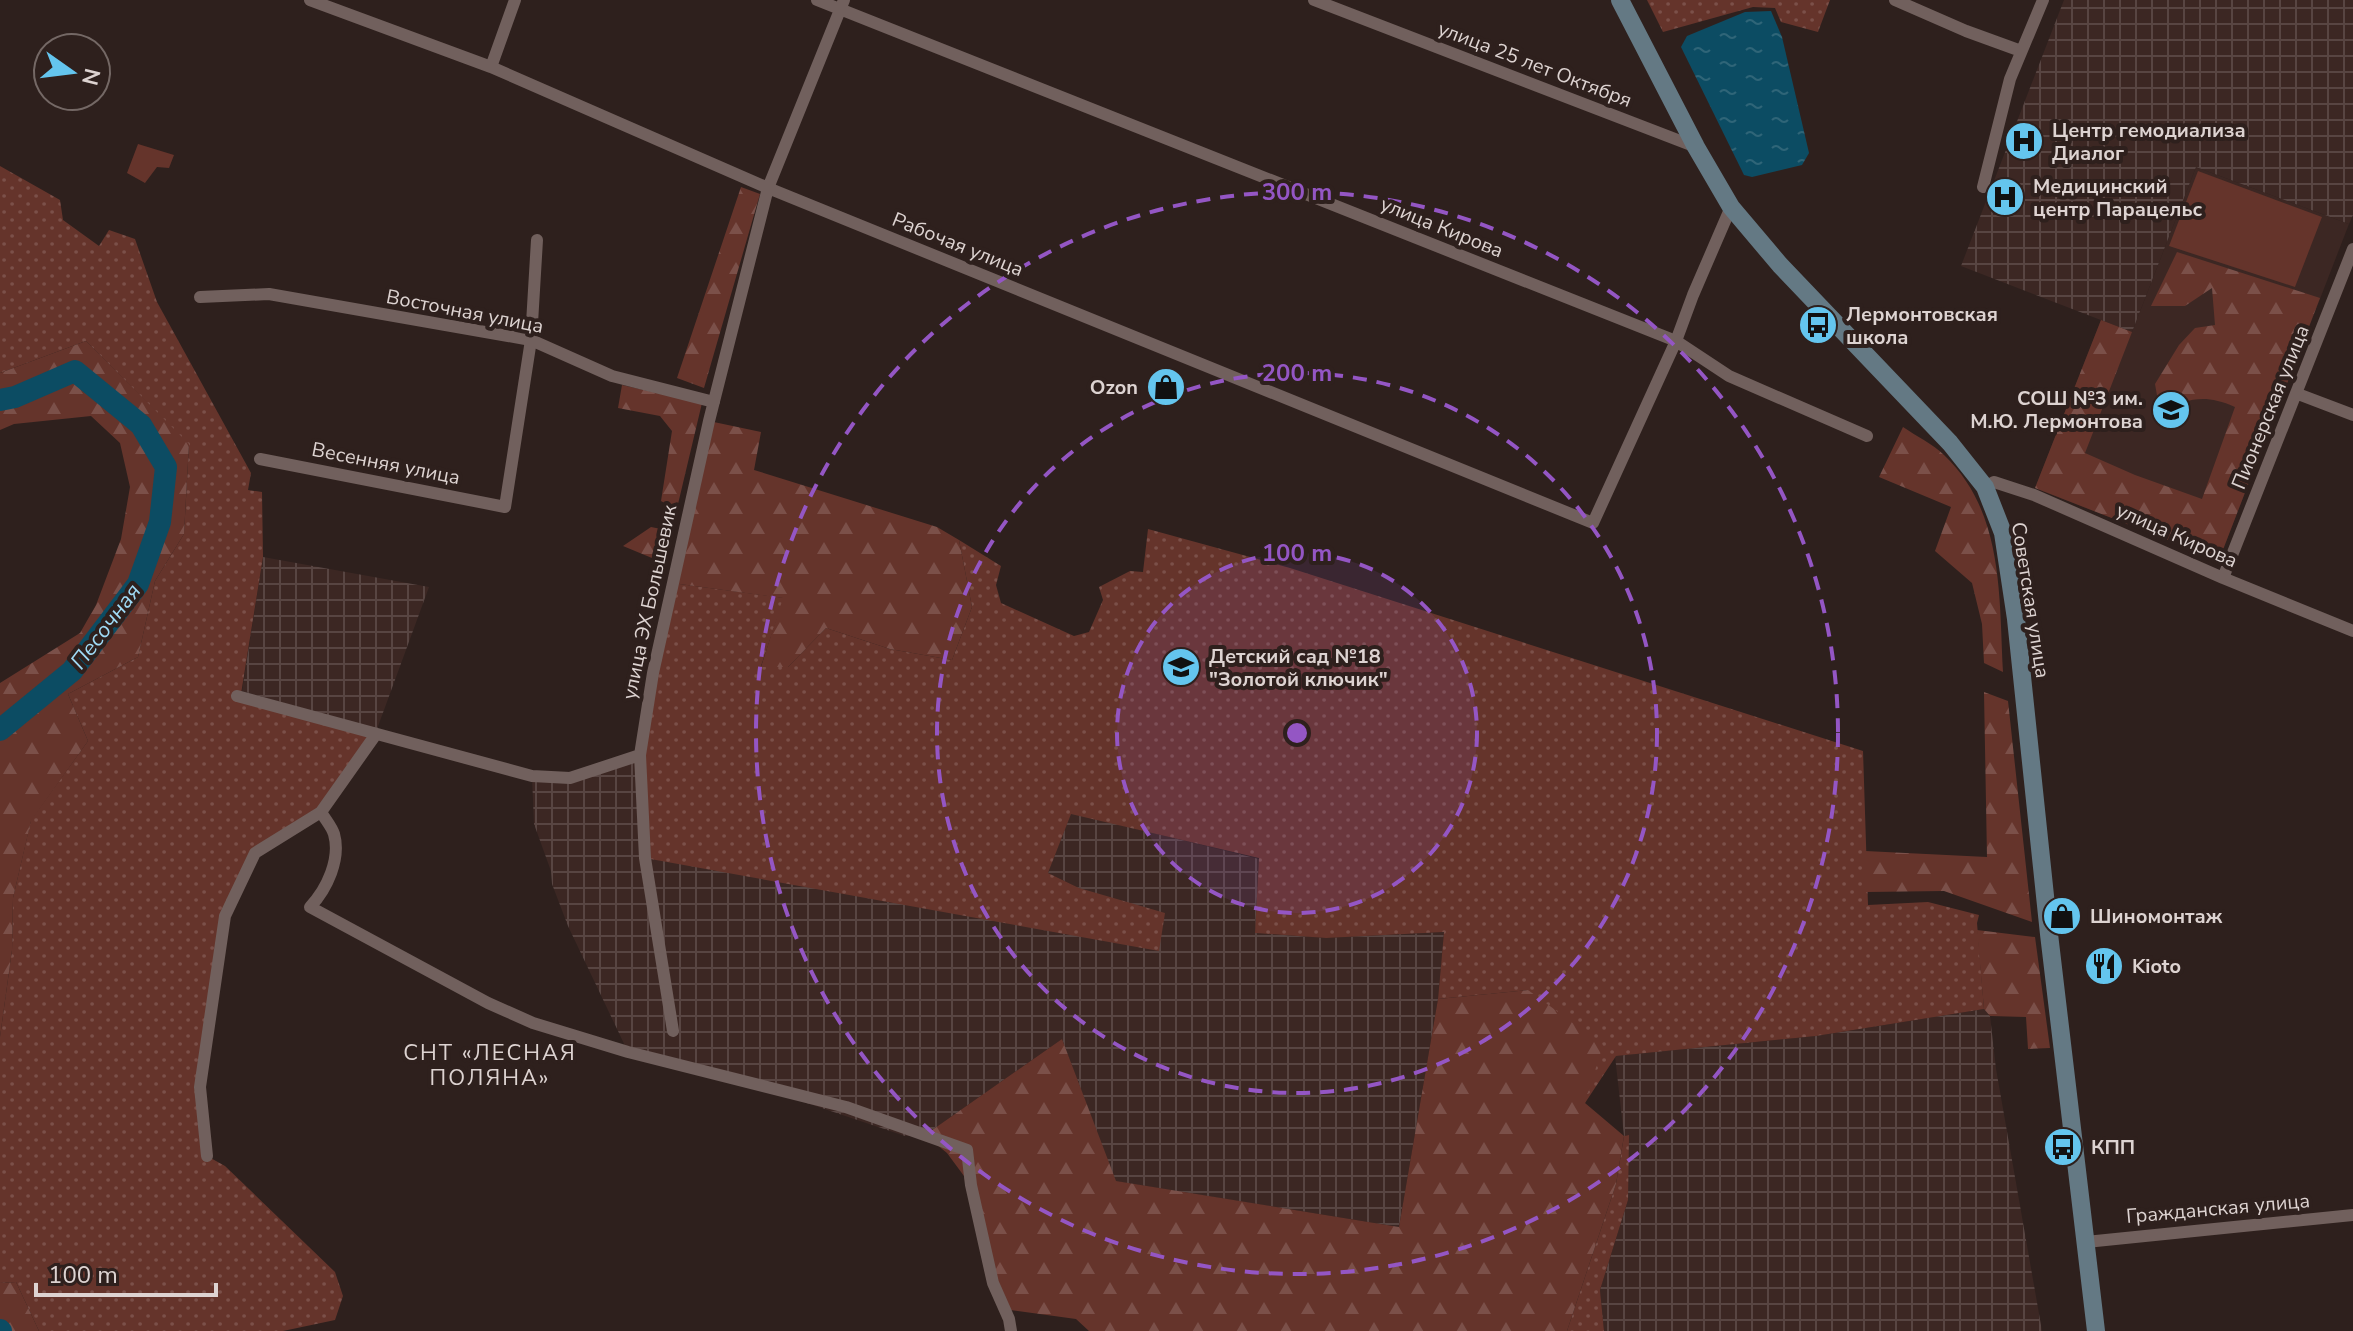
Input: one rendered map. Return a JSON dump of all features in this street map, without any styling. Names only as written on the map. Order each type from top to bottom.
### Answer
[{"type":"main road","name":"Советская улица","points":[[1620,0],[1696,147],[1731,207],[1787,273],[1950,443],[1985,487],[2003,533],[2016,619],[2096,1331]]},
{"type":"street","name":"Рабочая улица","points":[[310,0],[491,67],[768,188],[1593,523],[1676,341]]},
{"type":"street","points":[[491,67],[515,0]]},
{"type":"street","name":"улица Кирова","points":[[817,0],[842,5],[1676,341],[1729,376],[1867,436]]},
{"type":"street","name":"улица 25 лет Октября","points":[[1314,0],[1696,147]]},
{"type":"street","points":[[1895,0],[2021,51]]},
{"type":"street","points":[[1983,187],[2010,79],[2043,0]]},
{"type":"street","name":"улица ЭХ Большевик","points":[[673,1031],[645,858],[640,755],[669,598],[768,188],[842,5]]},
{"type":"street","points":[[1676,341],[1731,207]]},
{"type":"street","points":[[531,340],[537,240]]},
{"type":"street","name":"Пионерская улица","points":[[2223,578],[2353,249]]},
{"type":"street","name":"Восточная улица","points":[[200,297],[269,294],[531,340],[612,376],[714,402]]},
{"type":"street","name":"Весенняя улица","points":[[260,459],[505,507],[531,340]]},
{"type":"street","points":[[2298,394],[2353,415]]},
{"type":"street","name":"улица Кирова","points":[[1985,487],[1994,482],[2034,495],[2353,631]]},
{"type":"street","points":[[237,696],[532,776],[570,778],[640,755]]},
{"type":"street","points":[[207,1156],[200,1087],[225,916],[255,853],[321,812],[374,737]]},
{"type":"street","points":[[321,812],[334,832],[337,858],[319,898],[310,907],[488,1003],[533,1023],[628,1052],[846,1107],[967,1150],[971,1185],[993,1283],[1011,1331]]},
{"type":"street","name":"Гражданская улица","points":[[2086,1242],[2353,1215]]},
{"type":"shaded area","points":[[2064,0],[2353,0],[2353,215],[2349,224],[2196,167],[2132,332],[1961,266]]},
{"type":"shaded area","name":"СОШ №3 им. М.Ю. Лермонтова","points":[[2196,167],[2349,224],[2219,560],[2035,488],[2101,320],[2132,332]]},
{"type":"shaded area","points":[[263,557],[429,587],[377,729],[242,691]]},
{"type":"shaded area","points":[[640,755],[1079,888],[1048,873],[1071,813],[1259,859],[1255,933],[1326,938],[1444,932],[1438,999],[1399,1227],[1115,1181],[1062,1039],[925,1135],[905,1136],[750,1084],[628,1052],[568,926],[552,884],[551,871],[534,824],[532,776],[570,778]]},
{"type":"shaded area","points":[[1984,1009],[1990,1016],[1996,1069],[2042,1331],[1604,1331],[1600,1290],[1628,1200],[1628,1135],[1624,1136],[1615,1056],[1816,1036]]},
{"type":"green space","points":[[1647,0],[1830,0],[1818,32],[1781,22],[1775,8],[1753,7],[1663,32]]},
{"type":"green space","points":[[138,144],[174,155],[169,168],[157,167],[145,183],[127,173]]},
{"type":"green space","points":[[0,166],[60,200],[63,220],[99,246],[109,230],[135,239],[157,302],[251,473],[248,490],[262,492],[263,557],[241,694],[376,733],[321,812],[255,853],[225,916],[200,1087],[207,1156],[225,1166],[335,1272],[343,1296],[335,1320],[283,1331],[39,1331],[16,1282],[0,1283],[0,1037],[12,950],[13,898],[31,820],[88,741],[68,694],[138,657],[155,581],[184,534],[189,445],[86,341],[0,373]]},
{"type":"green space","points":[[2198,171],[2322,217],[2295,287],[2169,246]]},
{"type":"green space","points":[[741,187],[760,194],[704,388],[677,378]]},
{"type":"green space","points":[[2177,252],[2320,298],[2219,560],[2035,488],[2101,320],[2132,332],[2085,453],[2202,499],[2235,407],[2215,400],[2197,399],[2160,412],[2155,384],[2179,345],[2195,328],[2215,325],[2212,288],[2185,306],[2151,306]]},
{"type":"green space","points":[[86,341],[189,444],[184,534],[155,581],[138,657],[68,694],[88,741],[31,821],[13,898],[12,950],[0,1037],[0,683],[80,633],[96,605],[121,539],[130,487],[120,443],[91,416],[14,424],[0,430],[0,373]]},
{"type":"green space","points":[[622,385],[702,403],[664,563],[623,546],[651,527],[666,530],[670,506],[661,501],[672,431],[660,416],[618,408]]},
{"type":"green space","points":[[709,421],[761,432],[754,470],[937,527],[959,540],[972,607],[952,660],[890,649],[826,628],[788,667],[761,667],[783,598],[672,583]]},
{"type":"green space","points":[[1903,427],[1944,455],[1964,478],[1978,502],[1994,556],[2003,672],[1984,663],[1982,624],[1972,583],[1935,551],[1951,507],[1879,477]]},
{"type":"green space","points":[[1148,529],[1290,568],[1863,751],[1868,905],[1928,902],[1979,915],[1977,923],[1984,1009],[1816,1036],[1616,1056],[1585,1103],[1528,990],[1438,999],[1444,932],[1326,938],[1255,933],[1259,858],[1071,814],[1048,873],[1079,888],[1165,913],[1159,951],[645,858],[640,755],[672,583],[784,598],[761,666],[788,667],[826,628],[890,649],[952,660],[972,607],[959,540],[1001,566],[996,585],[1001,603],[1074,636],[1089,632],[1103,600],[1099,587],[1130,571],[1143,572]]},
{"type":"green space","points":[[1984,692],[2008,701],[2032,922],[1944,891],[1866,892],[1865,851],[1987,857]]},
{"type":"green space","points":[[1977,930],[2035,937],[2050,1048],[2028,1049],[2026,1017],[1990,1016],[1984,1009]]},
{"type":"green space","points":[[1528,990],[1603,1045],[1585,1103],[1624,1136],[1616,1184],[1567,1331],[1089,1331],[1076,1319],[1010,1310],[986,1277],[964,1176],[947,1153],[925,1135],[1062,1039],[1116,1181],[1399,1227],[1438,999]]},
{"type":"green space","points":[[1629,1135],[1628,1200],[1600,1290],[1604,1331],[1567,1331],[1616,1184],[1624,1136]]},
{"type":"green space","points":[[16,1282],[39,1331],[0,1331],[0,1283]]},
{"type":"water","points":[[1771,11],[1782,37],[1809,153],[1802,165],[1752,177],[1744,175],[1681,47],[1687,36],[1745,12]]},
{"type":"waterway","name":"Песочная","points":[[0,400],[15,397],[75,371],[141,425],[166,467],[160,522],[138,584],[72,671],[0,730]]},
{"type":"place","name":"Центр гемодиализа Диалог","points":[[2024,141]]},
{"type":"place","name":"Медицинский центр Парацельс","points":[[2005,197]]},
{"type":"place","name":"Лермонтовская школа","points":[[1818,325]]},
{"type":"place","name":"Ozon","points":[[1166,387]]},
{"type":"place","name":"СОШ №3 им. М.Ю. Лермонтова","points":[[2171,410]]},
{"type":"place","name":"Детский сад №18 \"Золотой ключик\"","points":[[1181,667]]},
{"type":"place","name":"Шиномонтаж","points":[[2062,916]]},
{"type":"place","name":"Kioto","points":[[2104,966]]},
{"type":"place","name":"КПП","points":[[2063,1147]]},
{"type":"district","name":"СНТ «ЛЕСНАЯ ПОЛЯНА»","points":[[490,1064]]}]
